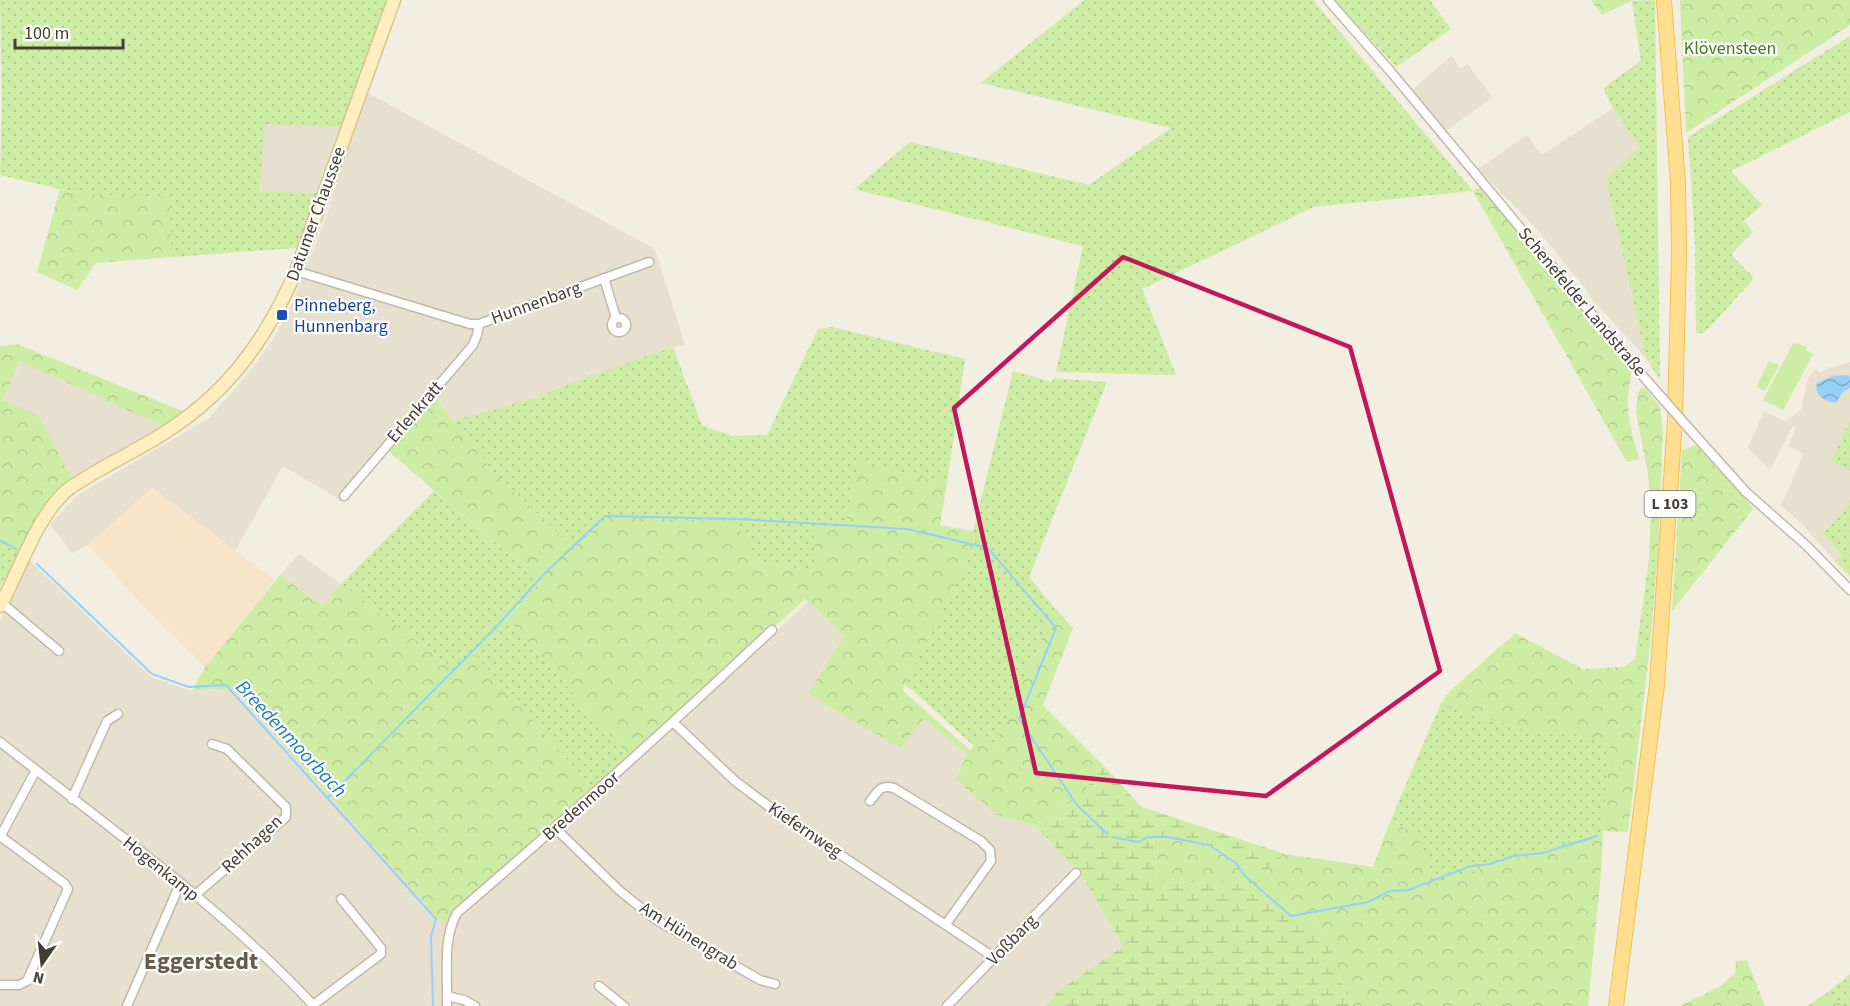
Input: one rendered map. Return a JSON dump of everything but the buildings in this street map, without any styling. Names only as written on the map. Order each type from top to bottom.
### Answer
[{"type":"main road","name":"L 103","points":[[1616,1006],[1657,685],[1675,420],[1679,319],[1678,183],[1664,0]]},
{"type":"street","name":"Datumer Chaussee","points":[[59,651],[1,604],[46,516],[66,491],[174,427],[212,398],[227,383],[253,349],[285,298],[296,271],[394,0]]},
{"type":"street","name":"Schenefelder Landstraße","points":[[1328,0],[1693,433],[1746,492],[1806,546],[1850,590]]},
{"type":"street","name":"Hunnenbarg","points":[[296,271],[470,324],[479,324],[650,262]]},
{"type":"street","name":"Hunnenbarg","points":[[604,278],[616,318]]},
{"type":"street","name":"Erlenkratt","points":[[344,496],[473,345],[479,324]]},
{"type":"street","name":"Bredenmoor","points":[[447,1006],[448,935],[457,913],[556,829],[674,723],[772,630]]},
{"type":"street","points":[[72,799],[107,721],[118,714]]},
{"type":"street","name":"Kiefernweg","points":[[674,723],[735,781],[768,806],[994,958]]},
{"type":"street","name":"Hogenkamp","points":[[0,742],[180,884],[266,958],[313,1006]]},
{"type":"street","name":"Rehhagen","points":[[194,896],[286,817],[286,807],[227,749],[212,744]]},
{"type":"street","points":[[0,985],[19,985],[27,981],[68,889],[65,884],[0,836],[36,770]]},
{"type":"street","points":[[870,801],[879,789],[886,786],[894,788],[981,841],[990,850],[991,861],[946,924]]},
{"type":"street","name":"Am Hünengrab","points":[[556,829],[620,891],[655,919],[760,980],[775,984]]},
{"type":"street","name":"Voßbarg","points":[[947,1006],[1076,873]]},
{"type":"street","points":[[127,1006],[180,884]]},
{"type":"street","points":[[313,1006],[381,954],[381,948],[341,899]]},
{"type":"street","points":[[599,986],[624,1006]]},
{"type":"street","points":[[447,996],[464,1000],[475,1006]]},
{"type":"highlighted area","points":[[1123,257],[1350,347],[1440,671],[1266,796],[1036,773],[954,408]]},
{"type":"shaded area","points":[[1451,56],[1461,69],[1467,64],[1493,97],[1446,131],[1411,91]]},
{"type":"shaded area","points":[[366,92],[655,249],[685,345],[673,347],[567,384],[538,398],[453,420],[437,400],[387,450],[344,502],[283,466],[235,551],[152,488],[88,545],[72,553],[50,524],[78,495],[209,418],[248,374],[275,337],[295,297],[326,217]]},
{"type":"shaded area","points":[[1613,108],[1641,148],[1606,179],[1646,358],[1588,295],[1586,289],[1534,226],[1478,169],[1527,135],[1542,155]]},
{"type":"shaded area","points":[[265,124],[342,128],[319,193],[258,191]]},
{"type":"shaded area","points":[[21,360],[163,426],[73,480],[39,417],[3,400]]},
{"type":"shaded area","points":[[1850,362],[1850,419],[1831,460],[1850,471],[1850,499],[1842,513],[1822,533],[1842,555],[1835,561],[1802,524],[1781,505],[1804,454],[1788,446],[1796,428],[1793,426],[1770,470],[1748,448],[1764,411],[1787,422],[1801,410],[1808,378],[1816,369],[1820,373],[1828,368]]},
{"type":"shaded area","points":[[152,488],[275,580],[205,667],[146,609],[88,545]]},
{"type":"shaded area","points":[[299,554],[341,584],[323,606],[280,575]]},
{"type":"shaded area","points":[[27,558],[151,677],[192,691],[233,688],[442,923],[554,827],[599,794],[808,602],[844,635],[808,694],[900,747],[924,719],[968,754],[997,815],[1036,826],[1084,879],[1123,946],[1057,992],[1047,1006],[0,1006],[0,621]]},
{"type":"green space","points":[[0,0],[388,0],[342,128],[265,124],[259,191],[319,193],[296,248],[172,257],[168,197],[100,195],[60,189],[0,175],[2,106]]},
{"type":"green space","points":[[1084,0],[1313,0],[1473,191],[1314,207],[1142,289],[1176,375],[1056,372],[1083,246],[854,189],[910,142],[1089,185],[1171,128],[981,83]]},
{"type":"green space","points":[[1335,0],[1430,0],[1451,29],[1396,67]]},
{"type":"green space","points":[[1591,0],[1633,0],[1602,15]]},
{"type":"green space","points":[[1655,0],[1660,380],[1646,358],[1606,179],[1640,147],[1613,108],[1603,88],[1641,61],[1632,1]]},
{"type":"green space","name":"Klövensteen","points":[[1680,0],[1850,0],[1850,25],[1686,133]]},
{"type":"green space","points":[[1850,36],[1850,112],[1731,171],[1762,205],[1744,221],[1753,232],[1732,253],[1732,256],[1753,277],[1752,281],[1704,333],[1696,333],[1695,243],[1688,137]]},
{"type":"green space","points":[[1481,187],[1632,370],[1628,405],[1639,459],[1627,462],[1473,191]]},
{"type":"green space","points":[[60,189],[100,195],[169,197],[172,257],[96,263],[77,290],[37,272]]},
{"type":"green space","points":[[832,327],[965,359],[947,483],[858,464],[845,527],[816,572],[758,561],[573,548],[491,469],[453,420],[538,398],[567,384],[673,347],[702,425],[732,436],[767,435],[818,329]]},
{"type":"green space","points":[[1793,343],[1807,346],[1806,350],[1813,354],[1783,410],[1763,400]]},
{"type":"green space","points":[[17,344],[185,412],[163,426],[20,361],[3,400],[39,416],[73,480],[49,502],[22,549],[0,537],[0,346]]},
{"type":"green space","points":[[1769,361],[1779,365],[1765,391],[1756,387]]},
{"type":"green space","points":[[1013,371],[1052,382],[1054,378],[1107,382],[1029,577],[1055,608],[995,745],[981,739],[974,746],[905,684],[975,546],[973,531]]},
{"type":"green space","points":[[1641,388],[1646,389],[1660,407],[1663,431],[1658,549],[1649,559],[1651,507],[1648,474],[1636,412],[1638,393]]},
{"type":"green space","points":[[437,400],[491,469],[573,548],[609,517],[736,522],[758,561],[816,572],[813,527],[845,527],[858,463],[947,483],[940,525],[973,531],[975,546],[902,690],[970,750],[981,738],[995,745],[1055,608],[1073,628],[1043,705],[1104,766],[1080,796],[1036,826],[997,815],[956,780],[967,754],[924,719],[900,748],[808,694],[844,635],[805,599],[631,759],[507,618],[540,581],[387,450]]},
{"type":"green space","points":[[1850,419],[1850,471],[1831,460]]},
{"type":"green space","points":[[1696,445],[1753,509],[1672,611],[1682,450]]},
{"type":"green space","points":[[434,491],[540,581],[507,618],[631,759],[595,791],[472,652],[455,670],[341,584]]},
{"type":"green space","points":[[1850,499],[1850,576],[1835,561],[1842,555],[1822,533],[1842,513]]},
{"type":"green space","points":[[0,537],[22,549],[0,587]]},
{"type":"green space","points":[[1658,549],[1650,646],[1635,659],[1649,559]]},
{"type":"green space","points":[[280,575],[323,606],[341,584],[455,670],[472,651],[595,791],[442,923],[233,688],[192,691],[205,667]]},
{"type":"green space","points":[[1515,633],[1583,669],[1625,667],[1650,646],[1628,832],[1603,831],[1610,747],[1576,733],[1541,734],[1440,705],[1449,692]]},
{"type":"green space","points":[[1440,705],[1541,734],[1576,733],[1610,747],[1603,831],[1432,884],[1420,840],[1391,819]]},
{"type":"green space","points":[[1104,766],[1142,807],[1285,854],[1261,877],[1211,843],[1153,839],[1157,882],[1254,883],[1324,936],[1351,1006],[1047,1006],[1057,992],[1123,946],[1084,879],[1036,826],[1080,796]]},
{"type":"green space","points":[[1391,819],[1420,840],[1432,884],[1603,831],[1588,1006],[1351,1006],[1324,936],[1254,883],[1157,882],[1153,839],[1211,843],[1261,877],[1285,854],[1373,867]]},
{"type":"green space","points":[[1747,960],[1765,1006],[1680,1006],[1719,987],[1735,973],[1736,961]]},
{"type":"green space","points":[[1850,974],[1850,1006],[1842,1006],[1828,992]]},
{"type":"green space","points":[[1828,992],[1842,1006],[1807,1006]]},
{"type":"water","points":[[1848,375],[1850,388],[1843,392],[1836,403],[1828,401],[1817,391],[1817,383],[1833,376]]},
{"type":"waterway","points":[[328,798],[498,625],[543,575],[605,516],[738,519],[907,529],[988,548],[1056,628],[1019,719],[1077,805],[1107,834]]},
{"type":"waterway","name":"Breedenmoorbach","points":[[0,540],[16,549]]},
{"type":"waterway","name":"Breedenmoorbach","points":[[37,564],[152,674],[189,687],[226,685],[436,919],[431,936],[433,1006]]},
{"type":"waterway","points":[[1112,837],[1138,842],[1148,837],[1167,837],[1209,845],[1237,864],[1245,876],[1291,916],[1368,902],[1390,891],[1408,890],[1471,866],[1490,864],[1514,856],[1543,853],[1597,836]]},
{"type":"place","name":"Pinneberg, Hunnenbarg","points":[[282,315]]},
{"type":"district","name":"Eggerstedt","points":[[201,961]]}]
